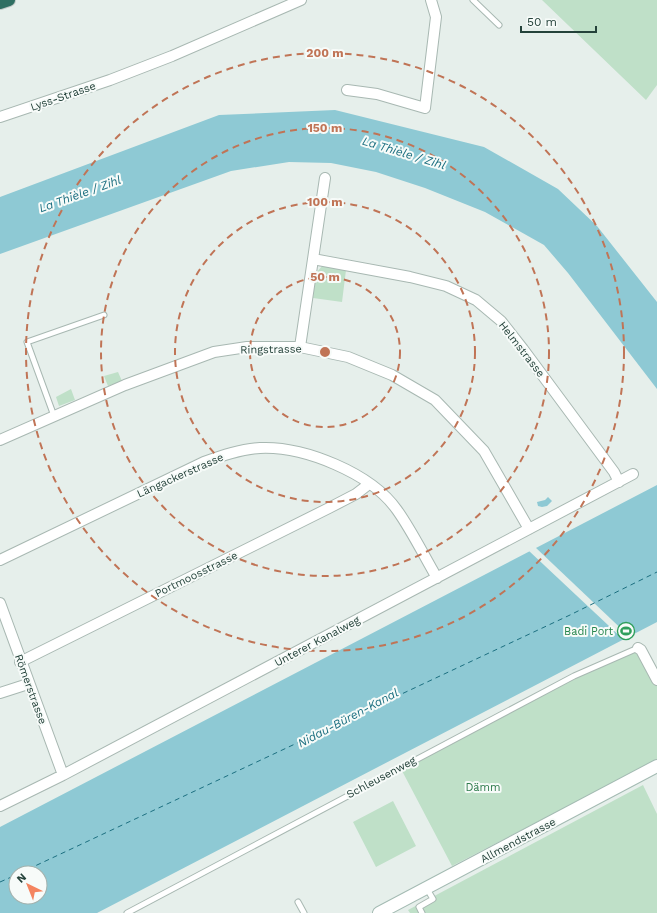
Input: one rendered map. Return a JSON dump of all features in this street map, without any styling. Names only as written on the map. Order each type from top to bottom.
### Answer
[{"type":"highway","points":[[0,3],[10,0]]},
{"type":"main road","name":"Allmendstrasse","points":[[379,913],[657,766]]},
{"type":"street","name":"Lyss-Strasse","points":[[0,118],[125,74],[227,34],[301,0]]},
{"type":"street","points":[[346,90],[377,94],[425,108],[436,17],[431,0]]},
{"type":"street","points":[[300,347],[325,178]]},
{"type":"street","name":"Helmstrasse","points":[[312,259],[410,277],[446,286],[476,300],[501,322],[523,349],[610,466],[620,482]]},
{"type":"street","name":"Ringstrasse","points":[[0,440],[125,385],[214,352],[247,347],[300,347],[348,357],[392,375],[435,400],[484,451],[529,529]]},
{"type":"street","name":"Längackerstrasse","points":[[0,560],[204,462],[228,454],[259,448],[291,451],[319,458],[369,484],[384,496],[397,510],[437,578]]},
{"type":"street","name":"Unterer Kanalweg","points":[[0,806],[63,775],[634,474]]},
{"type":"street","name":"Portmoosstrasse","points":[[20,662],[335,505],[356,494],[369,484]]},
{"type":"street","name":"Römerstrasse","points":[[0,603],[28,684],[63,775]]},
{"type":"street","points":[[638,648],[641,650],[657,680]]},
{"type":"street","points":[[0,693],[28,684]]},
{"type":"lane","points":[[473,0],[499,25]]},
{"type":"lane","points":[[54,416],[27,342],[104,315]]},
{"type":"lane","name":"Schleusenweg","points":[[127,913],[579,673],[638,648]]},
{"type":"lane","points":[[422,913],[419,907],[433,899],[427,888]]},
{"type":"lane","points":[[298,902],[304,913]]},
{"type":"green space","points":[[542,0],[657,0],[657,85],[646,100]]},
{"type":"green space","points":[[323,265],[346,270],[342,302],[313,298],[316,273]]},
{"type":"green space","points":[[118,372],[122,381],[108,386],[104,376]]},
{"type":"green space","points":[[71,389],[75,400],[59,406],[56,397]]},
{"type":"green space","name":"Dämm","points":[[641,650],[657,680],[657,760],[452,866],[400,767],[584,673]]},
{"type":"green space","points":[[643,785],[657,814],[657,913],[410,913],[408,910]]},
{"type":"green space","points":[[393,801],[416,846],[376,867],[353,822]]},
{"type":"water","name":"La Thièle / Zihl","points":[[335,110],[484,147],[558,189],[597,226],[657,302],[657,389],[568,273],[544,245],[485,212],[425,188],[376,172],[331,163],[289,162],[231,171],[0,254],[0,197],[219,115]]},
{"type":"water","name":"Nidau-Büren-Kanal","points":[[657,485],[657,622],[97,913],[0,913],[0,827]]},
{"type":"water","points":[[548,497],[552,501],[547,506],[538,506],[537,502],[545,500]]},
{"type":"pier","points":[[535,547],[631,638],[625,641],[528,550]]},
{"type":"ferry route","points":[[37,865],[570,615],[657,572]]},
{"type":"ferry route","points":[[0,882],[8,878]]},
{"type":"place","name":"Badi Port","points":[[626,631]]}]
